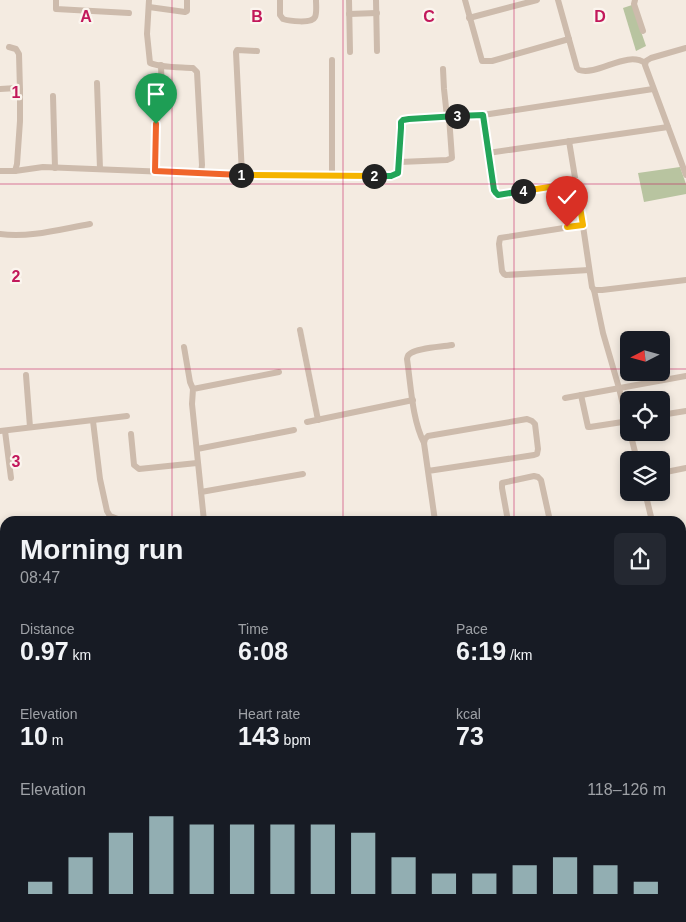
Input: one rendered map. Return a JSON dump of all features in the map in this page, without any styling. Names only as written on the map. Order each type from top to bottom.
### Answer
[{"type":"street","points":[[56,0],[56,9],[58,10],[129,13]]},
{"type":"street","points":[[188,0],[187,12],[149,3],[148,34],[150,63],[161,66],[193,68],[197,72],[202,155],[201,173]]},
{"type":"street","points":[[280,0],[280,15],[283,19],[308,22],[315,19],[316,0]]},
{"type":"street","points":[[349,0],[350,52]]},
{"type":"street","points":[[376,0],[377,51]]},
{"type":"street","points":[[465,0],[480,60],[484,62],[569,39]]},
{"type":"street","points":[[470,18],[538,0]]},
{"type":"street","points":[[558,0],[577,68],[581,71],[631,59],[640,60],[645,63]]},
{"type":"street","points":[[635,0],[634,4],[643,31]]},
{"type":"street","points":[[349,14],[377,13]]},
{"type":"street","points":[[9,47],[16,49],[19,54],[20,121],[15,171]]},
{"type":"street","points":[[645,63],[651,58],[686,48]]},
{"type":"street","points":[[242,175],[236,52],[237,50],[257,51]]},
{"type":"street","points":[[332,60],[332,175]]},
{"type":"street","points":[[645,63],[686,175]]},
{"type":"street","points":[[155,171],[156,124],[162,101],[161,66]]},
{"type":"street","points":[[400,162],[446,160],[452,158],[443,69]]},
{"type":"street","points":[[97,83],[100,169]]},
{"type":"street","points":[[0,90],[17,88],[20,90]]},
{"type":"street","points":[[0,170],[15,171],[55,168],[242,175],[391,176],[398,173],[401,122],[403,120],[483,115],[653,89]]},
{"type":"street","points":[[53,96],[55,168]]},
{"type":"street","points":[[483,115],[494,190],[498,195],[576,183]]},
{"type":"street","points":[[488,152],[668,127]]},
{"type":"street","points":[[569,141],[592,287],[620,392]]},
{"type":"street","points":[[0,234],[22,235],[90,224]]},
{"type":"street","points":[[583,225],[500,238],[502,271],[508,275],[589,270]]},
{"type":"street","points":[[594,290],[686,280]]},
{"type":"street","points":[[300,330],[318,420]]},
{"type":"street","points":[[434,516],[424,443],[418,429],[407,359],[413,352],[452,345]]},
{"type":"street","points":[[184,347],[193,389],[192,404],[203,516]]},
{"type":"street","points":[[193,389],[280,372]]},
{"type":"street","points":[[26,376],[30,428]]},
{"type":"street","points":[[565,398],[686,376]]},
{"type":"street","points":[[581,395],[588,427],[620,423]]},
{"type":"street","points":[[307,422],[413,400]]},
{"type":"street","points":[[670,414],[686,411]]},
{"type":"street","points":[[11,478],[2,431],[127,416]]},
{"type":"street","points":[[424,443],[428,436],[527,419],[535,424],[538,454],[534,456],[428,471]]},
{"type":"street","points":[[93,421],[100,479],[107,511],[110,516]]},
{"type":"street","points":[[197,449],[294,430]]},
{"type":"street","points":[[131,434],[134,465],[139,469],[197,463]]},
{"type":"street","points":[[670,471],[686,468]]},
{"type":"street","points":[[201,492],[303,474]]},
{"type":"street","points":[[507,516],[502,483],[538,476],[541,480],[549,516]]},
{"type":"street","points":[[647,501],[651,516]]},
{"type":"green space","points":[[632,5],[646,46],[636,51],[623,8]]},
{"type":"green space","points":[[680,167],[686,184],[686,194],[644,202],[638,173]]},
{"type":"route","points":[[156,124],[155,171],[242,175],[386,176],[397,174],[399,171],[401,122],[403,120],[483,115],[496,193],[498,195],[576,183],[583,225],[567,227]]}]
